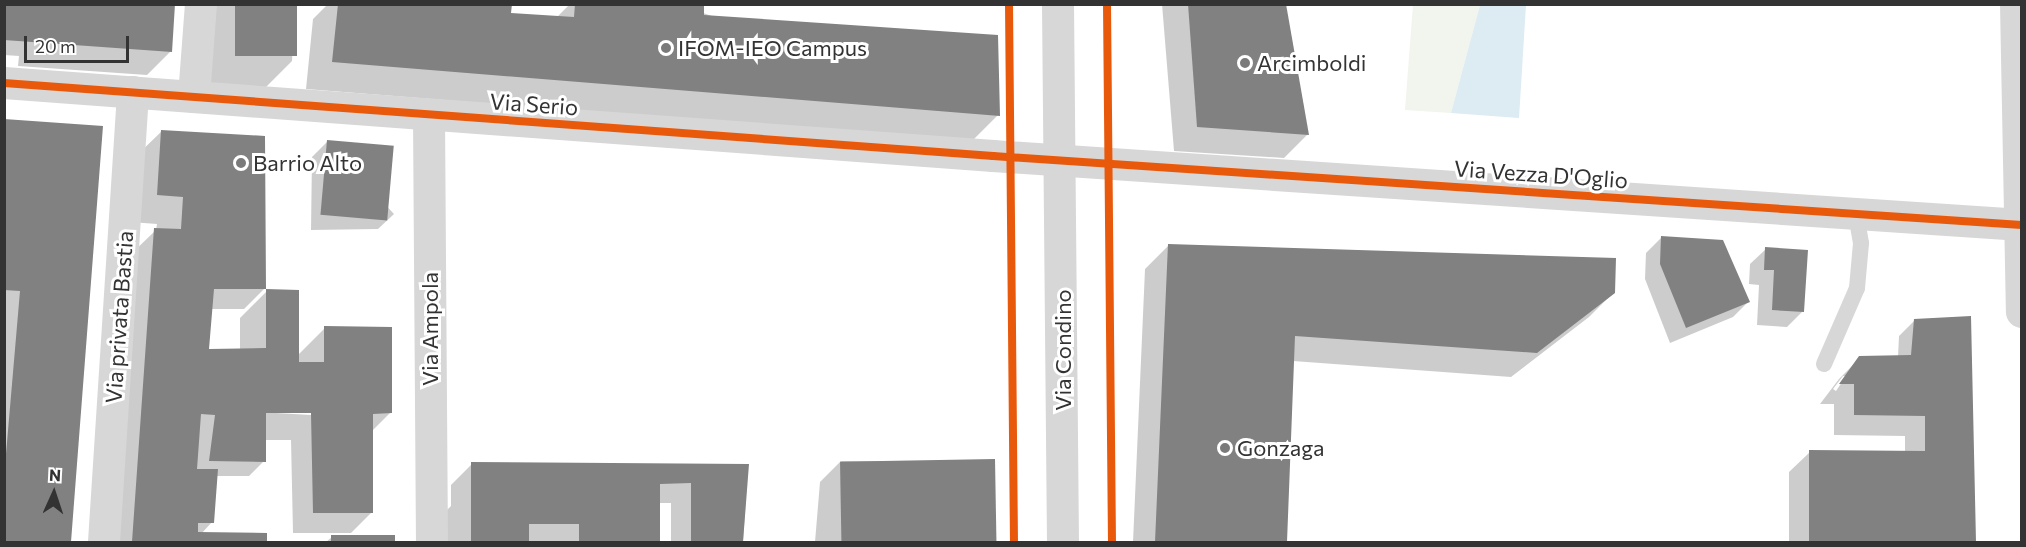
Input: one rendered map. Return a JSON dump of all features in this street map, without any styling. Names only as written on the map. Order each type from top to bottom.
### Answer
[{"type":"street","points":[[194,97],[201,4]]},
{"type":"street","name":"Via Condino","points":[[1058,4],[1064,543]]},
{"type":"street","points":[[2016,4],[2022,312]]},
{"type":"street","name":"Via Serio","points":[[4,83],[429,116],[1060,158]]},
{"type":"street","name":"Via privata Bastia","points":[[104,543],[133,92]]},
{"type":"street","name":"Via Ampola","points":[[429,116],[432,543]]},
{"type":"street","name":"Via Vezza D'Oglio","points":[[1060,158],[2021,225]]},
{"type":"lane","points":[[1824,364],[1857,288],[1861,243],[1856,214]]},
{"type":"shaded area","points":[[1413,5],[1480,5],[1451,113],[1405,110]]},
{"type":"shaded area","points":[[1480,5],[1526,5],[1519,118],[1451,113]]},
{"type":"building","points":[[4,4],[175,4],[172,52],[4,40]]},
{"type":"building","points":[[235,4],[297,4],[297,56],[235,56]]},
{"type":"building","name":"IFOM-IEO Campus","points":[[338,4],[512,4],[511,13],[574,17],[575,4],[691,4],[704,6],[704,15],[998,35],[1000,116],[332,62]]},
{"type":"building","name":"Arcimboldi","points":[[1188,4],[1286,4],[1309,135],[1197,127]]},
{"type":"building","points":[[4,119],[103,126],[71,542],[4,542],[4,477],[20,291],[4,290]]},
{"type":"building","points":[[161,130],[265,136],[266,289],[299,290],[299,362],[324,362],[324,326],[392,327],[392,413],[373,414],[373,513],[313,513],[311,413],[266,413],[266,462],[209,461],[215,415],[201,414],[197,469],[218,469],[214,523],[198,523],[198,532],[267,533],[267,542],[132,542],[154,228],[181,229],[183,197],[157,195]],"holes":[[[214,289],[266,289],[266,348],[209,349]]]},
{"type":"building","points":[[327,140],[394,146],[387,221],[320,215]]},
{"type":"building","points":[[1661,236],[1723,240],[1750,302],[1686,328],[1660,264]]},
{"type":"building","name":"Gonzaga","points":[[1168,244],[1616,258],[1615,293],[1537,353],[1295,336],[1287,542],[1155,542]]},
{"type":"building","points":[[1765,247],[1808,250],[1804,312],[1772,310],[1774,270],[1764,270]]},
{"type":"building","points":[[1971,316],[1976,542],[1809,542],[1809,450],[1925,451],[1925,416],[1854,415],[1854,384],[1839,384],[1859,356],[1911,355],[1914,319]]},
{"type":"building","points":[[995,459],[996,542],[841,542],[840,462]]},
{"type":"building","points":[[471,462],[749,464],[743,542],[691,542],[691,483],[660,484],[660,542],[579,542],[579,524],[529,524],[529,542],[471,542]]},
{"type":"building","points":[[331,535],[395,535],[395,542],[331,542]]},
{"type":"cycle path","points":[[1009,4],[1014,542]]},
{"type":"cycle path","points":[[1107,4],[1112,542]]},
{"type":"cycle path","points":[[4,83],[993,156],[2022,225]]},
{"type":"place","name":"IFOM-IEO Campus","points":[[666,48]]},
{"type":"place","name":"Arcimboldi","points":[[1245,63]]},
{"type":"place","name":"Barrio Alto","points":[[241,163]]},
{"type":"place","name":"Gonzaga","points":[[1225,448]]}]
